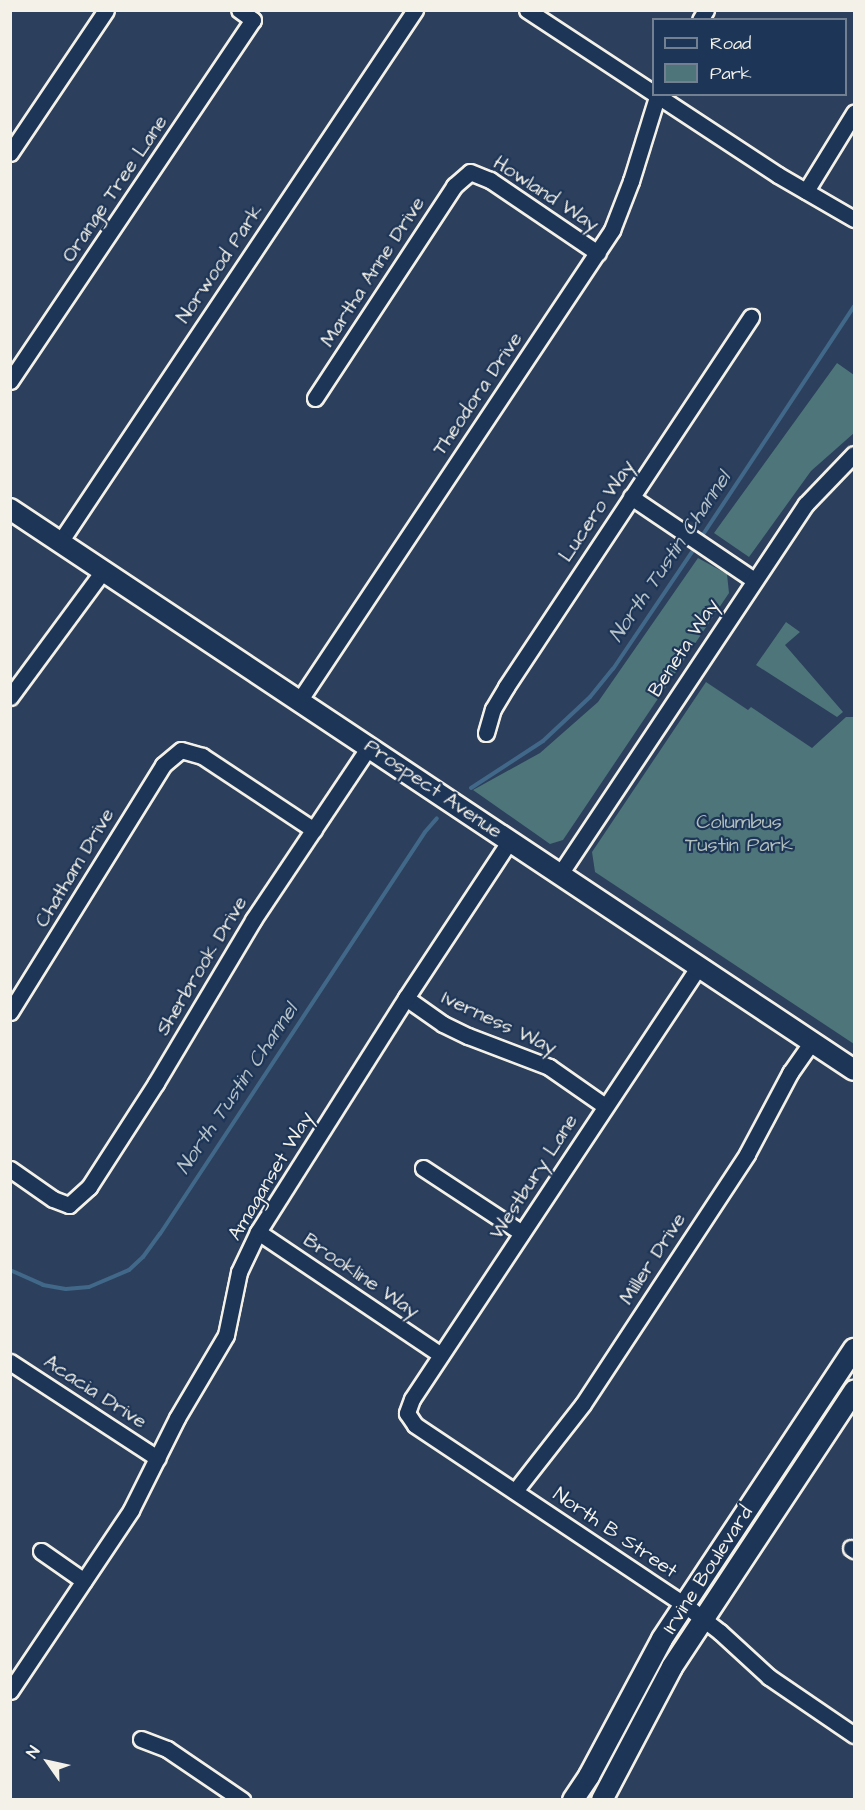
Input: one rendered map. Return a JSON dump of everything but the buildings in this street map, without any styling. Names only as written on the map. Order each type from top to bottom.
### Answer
[{"type":"main road","name":"Prospect Avenue","points":[[10,509],[855,1070]]},
{"type":"main road","name":"Irvine Boulevard","points":[[573,1800],[599,1758],[647,1664],[855,1349]]},
{"type":"main road","name":"Irvine Boulevard","points":[[602,1800],[629,1753],[658,1692],[703,1619],[855,1391]]},
{"type":"main road","points":[[800,1431],[819,1444]]},
{"type":"street","points":[[10,153],[106,10]]},
{"type":"street","name":"Orange Tree Lane","points":[[10,381],[253,20],[239,10]]},
{"type":"street","name":"Norwood Park","points":[[60,542],[414,10]]},
{"type":"street","points":[[527,10],[652,92]]},
{"type":"street","points":[[658,96],[855,219]]},
{"type":"street","name":"Theodora Drive","points":[[299,701],[612,230],[658,96]]},
{"type":"street","points":[[806,190],[855,113]]},
{"type":"street","name":"Howland Way","points":[[470,172],[490,180],[598,253]]},
{"type":"street","name":"Martha Anne Drive","points":[[315,398],[454,186],[470,172]]},
{"type":"street","name":"Lucero Way","points":[[486,733],[506,687],[752,317]]},
{"type":"street","name":"Beneta Way","points":[[560,874],[806,504],[855,454]]},
{"type":"street","points":[[631,497],[754,580]]},
{"type":"street","points":[[10,697],[104,571]]},
{"type":"street","name":"Sherbrook Drive","points":[[10,1169],[53,1199],[69,1204],[95,1178],[156,1083],[253,920],[369,747]]},
{"type":"street","name":"Chatham Drive","points":[[10,1012],[163,765],[181,750],[202,756],[314,830]]},
{"type":"street","name":"Amaganset Way","points":[[10,1691],[131,1510],[177,1418],[226,1335],[239,1272],[258,1232],[406,998],[510,840]]},
{"type":"street","name":"Westbury Lane","points":[[407,1413],[412,1399],[699,966]]},
{"type":"street","name":"Iverness Way","points":[[406,998],[460,1032],[549,1067],[605,1106]]},
{"type":"street","name":"Miller Drive","points":[[514,1491],[583,1404],[747,1154],[790,1073],[812,1041]]},
{"type":"street","points":[[423,1168],[522,1233]]},
{"type":"street","name":"Brookline Way","points":[[258,1232],[441,1355]]},
{"type":"street","name":"Acacia Drive","points":[[10,1362],[157,1458]]},
{"type":"street","name":"North B Street","points":[[407,1413],[415,1425],[685,1605],[769,1677],[855,1735]]},
{"type":"street","points":[[41,1551],[84,1581]]},
{"type":"street","points":[[141,1739],[167,1749],[237,1798]]},
{"type":"green space","points":[[837,363],[854,375],[854,433],[811,471],[749,557],[714,533]]},
{"type":"green space","points":[[698,558],[727,574],[729,593],[563,840],[550,844],[473,790],[540,753],[598,702]]},
{"type":"green space","points":[[786,622],[800,632],[785,645],[843,712],[837,717],[756,665]]},
{"type":"green space","name":"Columbus Tustin Park","points":[[706,682],[748,710],[751,707],[812,748],[846,717],[854,717],[854,1044],[595,872],[592,852]]},
{"type":"waterway","name":"North Tustin Channel","points":[[700,539],[854,306]]},
{"type":"waterway","name":"North Tustin Channel","points":[[471,788],[543,741],[590,697],[613,669],[696,546]]},
{"type":"waterway","name":"North Tustin Channel","points":[[10,1270],[43,1285],[66,1289],[89,1287],[129,1270],[143,1257],[425,832],[437,818]]}]
